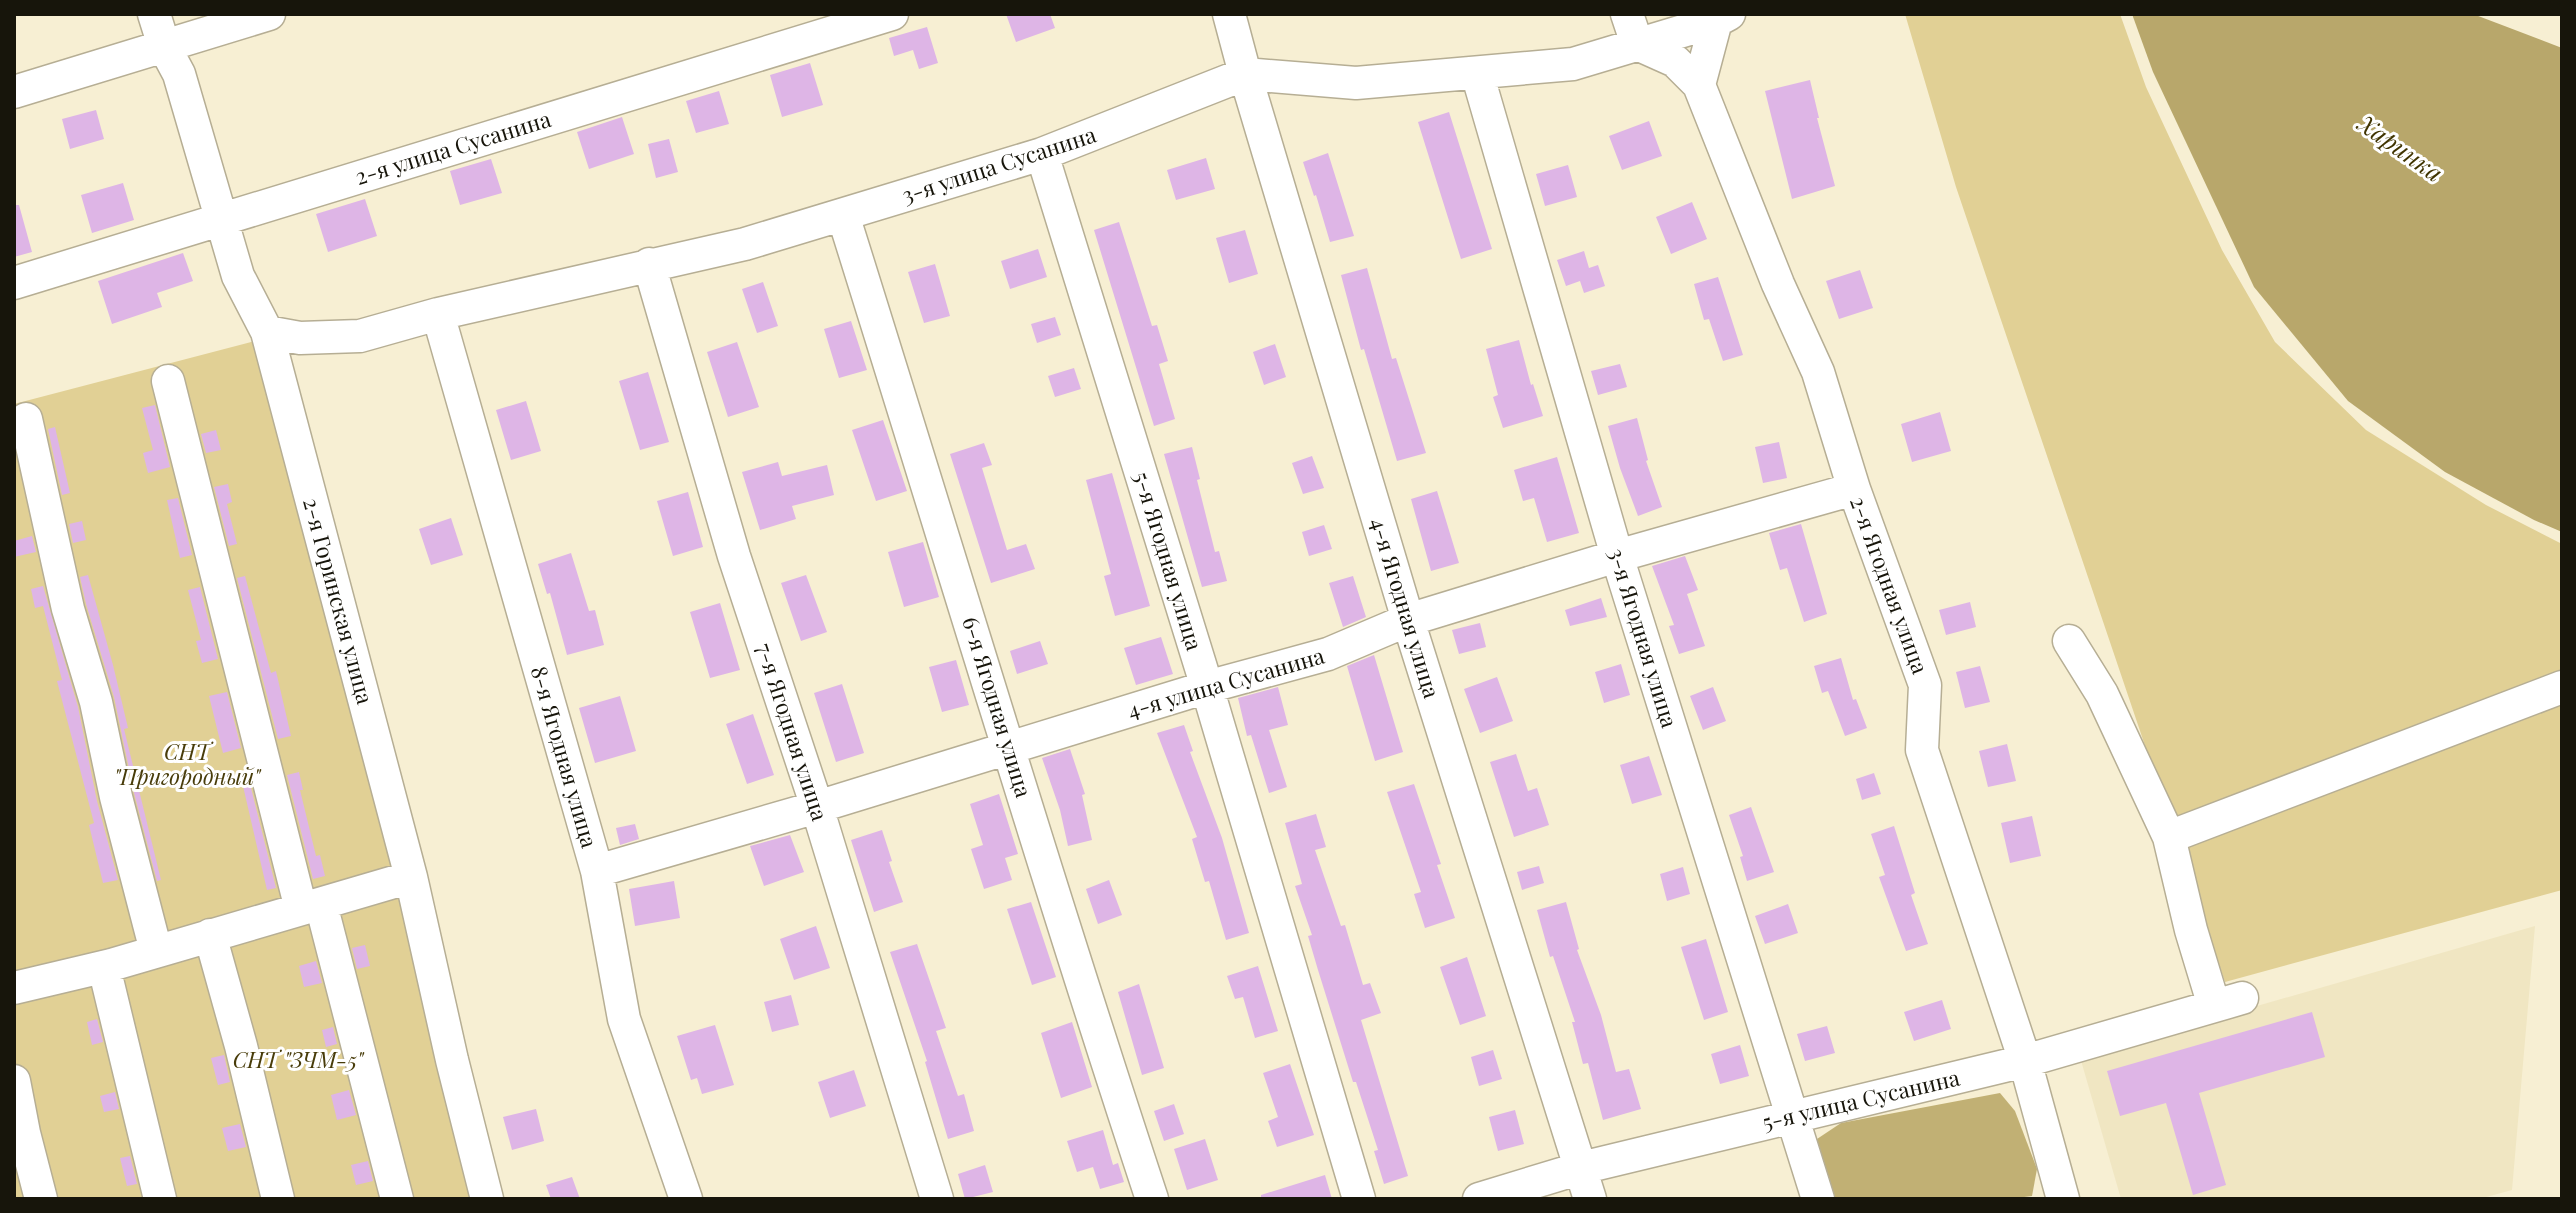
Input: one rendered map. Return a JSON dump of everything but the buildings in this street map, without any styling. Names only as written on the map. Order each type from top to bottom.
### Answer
[{"type":"street","name":"2-я Горинская улица","points":[[154,14],[164,46],[179,74],[238,276],[267,332],[411,877],[487,1199]]},
{"type":"street","points":[[14,92],[269,14]]},
{"type":"street","name":"2-я улица Сусанина","points":[[14,283],[892,14]]},
{"type":"street","name":"4-я Ягодная улица","points":[[1229,14],[1408,620],[1590,1199]]},
{"type":"street","points":[[1627,14],[1637,44]]},
{"type":"street","points":[[1699,85],[1723,18]]},
{"type":"street","name":"3-я улица Сусанина","points":[[267,332],[300,338],[360,336],[438,314],[745,244],[1042,154],[1245,74],[1356,83],[1573,64],[1723,18]]},
{"type":"street","name":"2-я Ягодная улица","points":[[1637,44],[1675,61],[1699,85],[1778,284],[1818,372],[1854,489],[1925,685],[1922,750],[2025,1061],[2063,1199]]},
{"type":"street","name":"3-я Ягодная улица","points":[[1477,73],[1617,556],[1818,1199]]},
{"type":"street","name":"5-я Ягодная улица","points":[[1042,154],[1207,687],[1359,1199]]},
{"type":"street","name":"6-я Ягодная улица","points":[[843,215],[1010,748],[1066,939],[1152,1199]]},
{"type":"street","name":"7-я Ягодная улица","points":[[649,264],[734,556],[817,807],[937,1199]]},
{"type":"street","name":"8-я Ягодная улица","points":[[438,314],[597,871],[624,1019],[686,1199]]},
{"type":"street","points":[[168,381],[311,906],[356,1036],[397,1199]]},
{"type":"street","points":[[26,419],[68,609],[96,702],[116,797],[156,951]]},
{"type":"street","name":"4-я улица Сусанина","points":[[597,871],[1207,687],[1328,654],[1408,620],[1617,556],[1854,489]]},
{"type":"street","points":[[2069,641],[2102,694],[2169,837],[2562,687]]},
{"type":"street","name":"5-я улица Сусанина","points":[[1479,1199],[1581,1168],[2025,1061],[2228,1002],[2191,930],[2169,837]]},
{"type":"street","points":[[14,988],[104,967],[411,877]]},
{"type":"street","points":[[210,935],[278,1199]]},
{"type":"street","points":[[104,967],[160,1199]]},
{"type":"street","points":[[14,1081],[41,1199]]},
{"type":"shaded area","points":[[2535,926],[2512,1190],[2479,1199],[2121,1199],[2080,1057]]},
{"type":"shaded area","points":[[2000,1093],[2015,1111],[2037,1169],[2032,1196],[2009,1199],[1832,1199],[1817,1139],[1841,1123]]},
{"type":"green space","points":[[1905,14],[2120,14],[2146,87],[2222,250],[2275,342],[2366,430],[2486,505],[2562,544],[2562,890],[2225,982],[1956,187]]},
{"type":"green space","name":"СНТ \"Пригородный\"","points":[[259,340],[476,1199],[14,1199],[14,404]]},
{"type":"water","name":"Харинка","points":[[2132,14],[2473,14],[2562,48],[2562,532],[2445,472],[2348,401],[2254,287],[2153,72]]},
{"type":"park label","name":"СНТ \"ЗЧМ-5\"","points":[[298,1060]]}]
